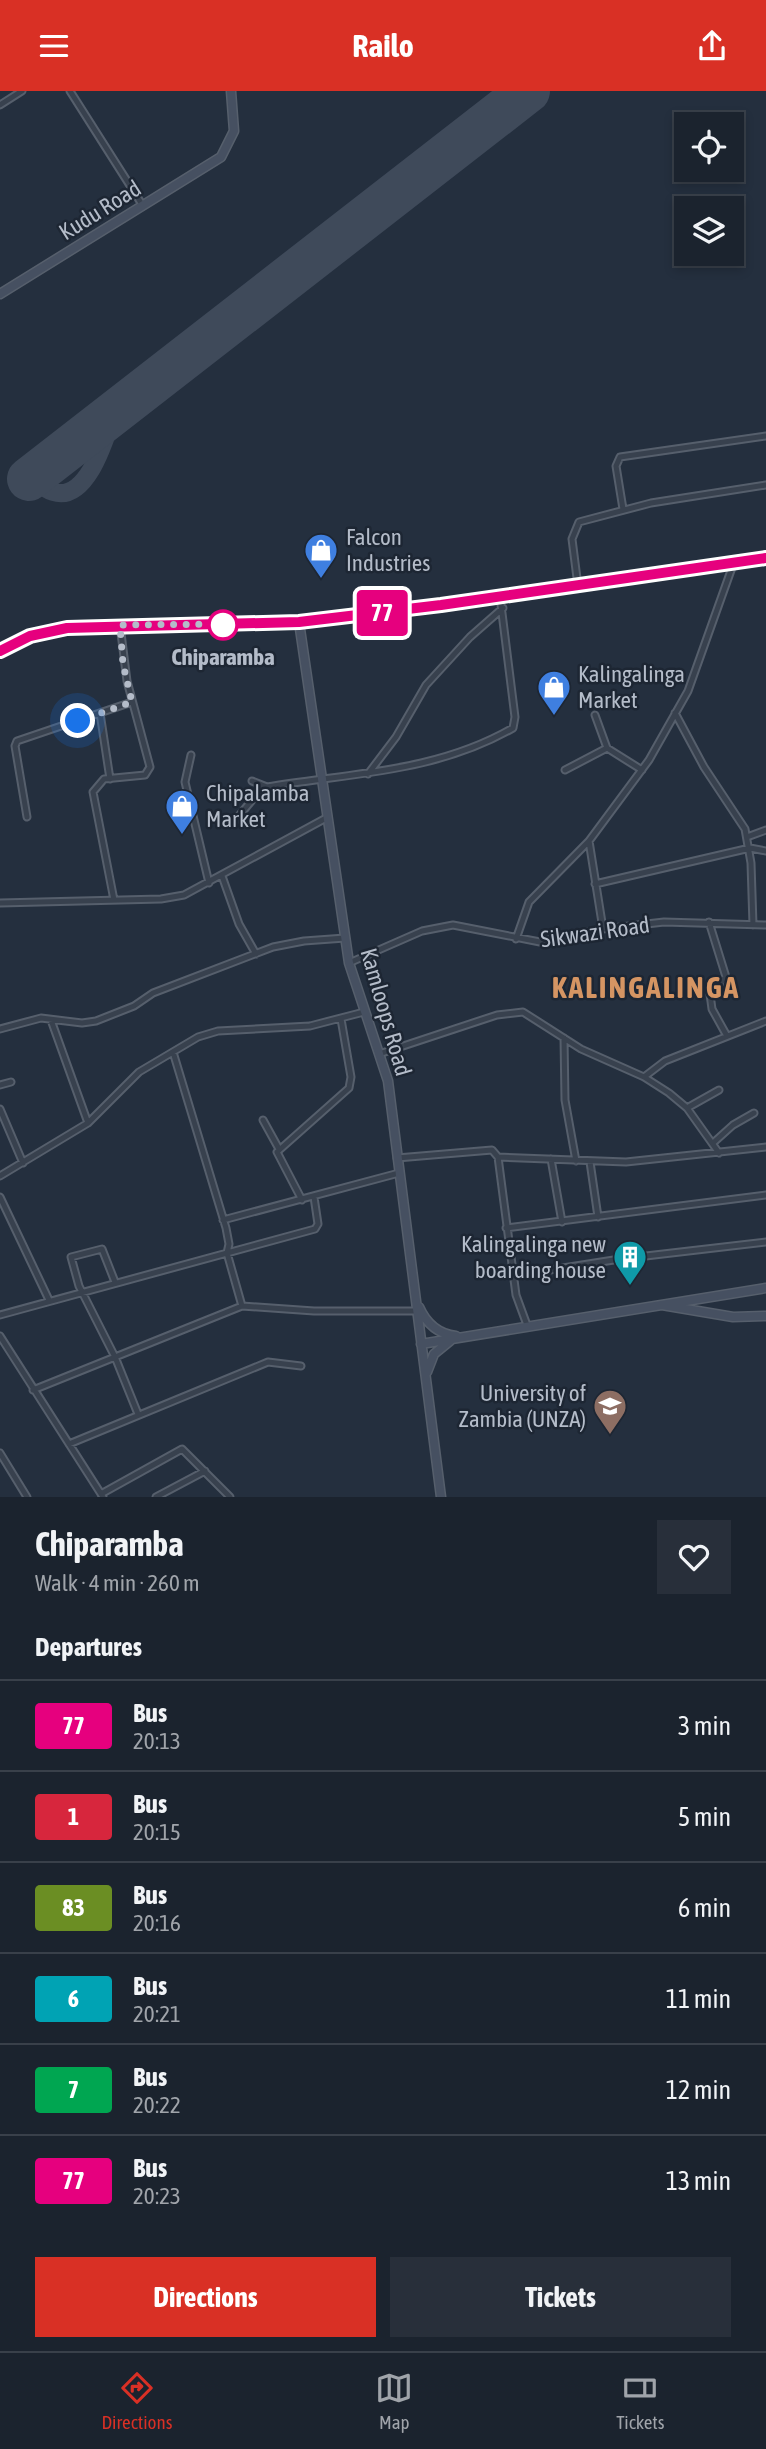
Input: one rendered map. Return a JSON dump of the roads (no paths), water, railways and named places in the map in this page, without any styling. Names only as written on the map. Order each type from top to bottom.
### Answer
[{"type":"main road","name":"Kudu Road","points":[[0,295],[221,157],[234,131],[231,91]]},
{"type":"main road","points":[[0,651],[19,641],[54,630],[120,625],[299,622],[500,597],[766,558]]},
{"type":"main road","name":"Kamloops Road","points":[[299,622],[349,963],[388,1081],[442,1497]]},
{"type":"main road","points":[[421,1344],[654,1304],[766,1288]]},
{"type":"main road","points":[[416,1296],[419,1310],[436,1330],[462,1336]]},
{"type":"main road","points":[[654,1304],[733,1317],[766,1316]]},
{"type":"main road","points":[[426,1375],[434,1355],[442,1346],[462,1336]]},
{"type":"street","points":[[0,105],[22,91]]},
{"type":"street","points":[[70,91],[143,206]]},
{"type":"street","points":[[623,509],[616,466],[620,457],[766,436]]},
{"type":"street","points":[[578,586],[572,555],[575,527],[587,519],[623,509],[766,485]]},
{"type":"street","points":[[516,939],[529,902],[589,841],[601,821],[642,771],[691,685],[734,562]]},
{"type":"street","points":[[252,781],[263,786],[368,774],[472,750],[513,728],[515,717],[500,597]]},
{"type":"street","points":[[368,774],[396,737],[426,685],[470,637],[503,608]]},
{"type":"street","points":[[114,900],[93,792],[100,781],[145,775],[150,767],[123,664],[120,625]]},
{"type":"street","points":[[27,817],[15,743],[132,702]]},
{"type":"street","points":[[100,713],[110,779]]},
{"type":"street","points":[[675,713],[747,837],[750,848],[753,925]]},
{"type":"street","points":[[595,715],[607,748],[642,771]]},
{"type":"street","points":[[565,770],[607,748]]},
{"type":"street","points":[[191,755],[185,782],[209,883]]},
{"type":"street","points":[[233,823],[263,786]]},
{"type":"street","points":[[0,903],[173,898],[209,883],[328,817]]},
{"type":"street","points":[[747,837],[766,830]]},
{"type":"street","points":[[589,841],[603,929]]},
{"type":"street","points":[[595,884],[750,848],[766,851]]},
{"type":"street","points":[[222,876],[239,924],[256,954]]},
{"type":"street","name":"Sikwazi Road","points":[[349,963],[439,926],[466,926],[516,939],[550,942],[603,929],[664,922],[766,925]]},
{"type":"street","points":[[709,922],[726,977],[710,994],[710,1004],[727,1036]]},
{"type":"street","points":[[0,1029],[32,1019],[96,1021],[134,1006],[153,993],[288,943],[345,938]]},
{"type":"street","points":[[0,1176],[88,1123],[139,1072],[212,1032],[298,1028],[364,1012]]},
{"type":"street","points":[[379,1054],[511,1012],[535,1017],[582,1049],[644,1077],[687,1108],[719,1153]]},
{"type":"street","points":[[279,1149],[292,1142],[349,1088],[351,1077],[341,1019]]},
{"type":"street","points":[[51,1020],[88,1123]]},
{"type":"street","points":[[644,1077],[665,1061],[766,1021]]},
{"type":"street","points":[[564,1038],[565,1100],[576,1161]]},
{"type":"street","points":[[173,1052],[223,1220],[229,1244],[227,1253],[242,1307]]},
{"type":"street","points":[[0,1085],[11,1082]]},
{"type":"street","points":[[687,1108],[719,1090]]},
{"type":"street","points":[[0,1109],[23,1163]]},
{"type":"street","points":[[713,1143],[733,1125],[754,1113]]},
{"type":"street","points":[[263,1120],[302,1200]]},
{"type":"street","points":[[498,1157],[590,1162],[671,1159],[766,1147]]},
{"type":"street","points":[[397,1158],[492,1150],[498,1157],[512,1276],[527,1325]]},
{"type":"street","points":[[551,1159],[562,1221]]},
{"type":"street","points":[[590,1162],[598,1217]]},
{"type":"street","points":[[223,1220],[399,1173]]},
{"type":"street","points":[[506,1228],[766,1195]]},
{"type":"street","points":[[0,1197],[49,1300]]},
{"type":"street","points":[[0,1315],[315,1229],[318,1224],[314,1197]]},
{"type":"street","points":[[0,1215],[7,1211]]},
{"type":"street","points":[[512,1276],[620,1259],[766,1242]]},
{"type":"street","points":[[115,1282],[102,1249],[71,1257],[82,1291],[115,1357],[138,1414]]},
{"type":"street","points":[[33,1390],[242,1307],[314,1311],[417,1311]]},
{"type":"street","points":[[0,1336],[102,1496],[180,1449],[205,1471],[225,1496]]},
{"type":"street","points":[[69,1444],[268,1362],[301,1366]]},
{"type":"street","points":[[0,1453],[27,1497]]},
{"type":"street","points":[[156,1497],[205,1471]]},
{"type":"place","name":"Falcon Industries","points":[[321,580]]},
{"type":"place","name":"Chiparamba","points":[[223,625]]},
{"type":"place","name":"Kalingalinga Market","points":[[554,717]]},
{"type":"place","name":"Chipalamba Market","points":[[182,836]]},
{"type":"place","name":"Kalingalinga new boarding house","points":[[630,1287]]},
{"type":"place","name":"University of Zambia (UNZA)","points":[[610,1436]]},
{"type":"district","name":"KALINGALINGA","points":[[646,988]]}]
